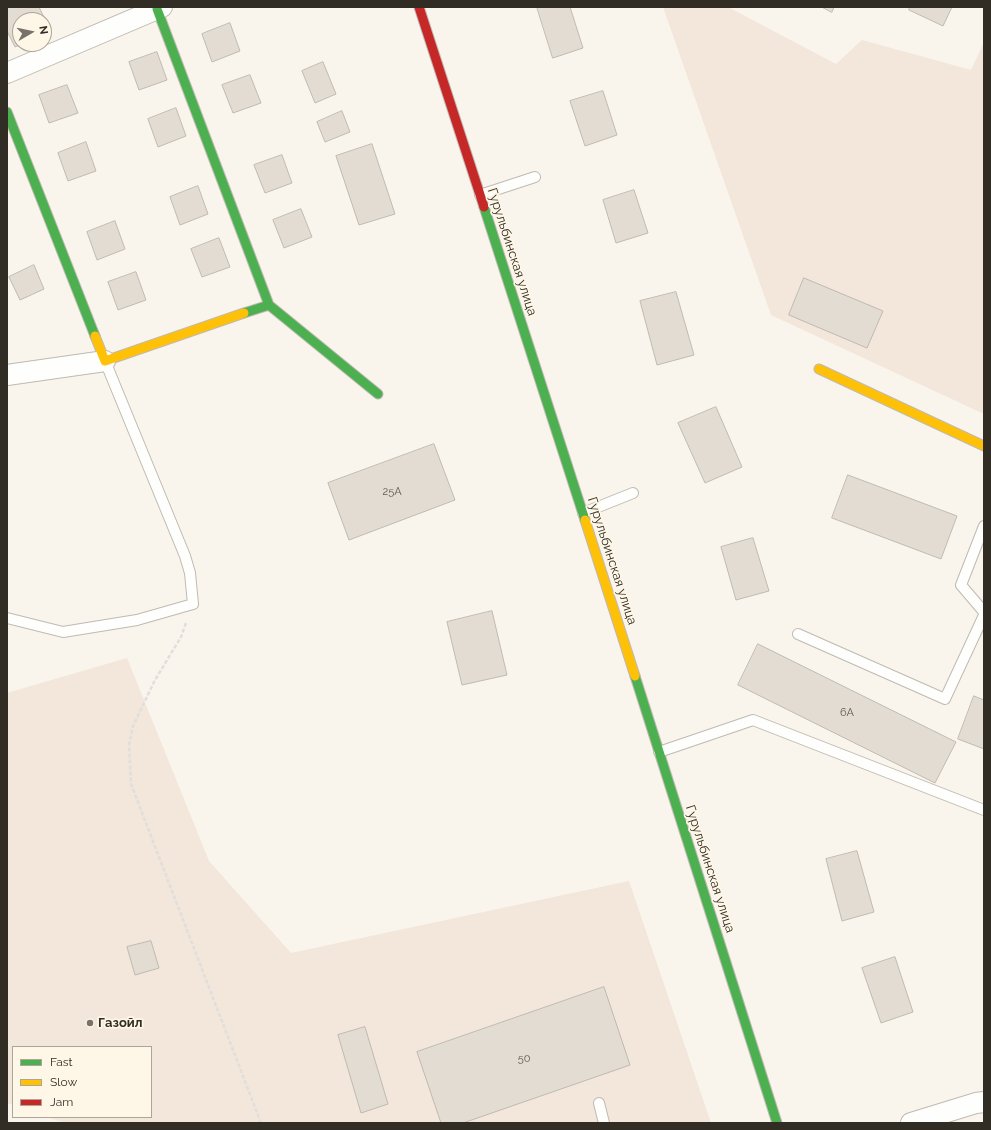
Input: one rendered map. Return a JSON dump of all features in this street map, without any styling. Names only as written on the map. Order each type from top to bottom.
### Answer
[{"type":"street","name":"Гурульбинская улица","points":[[419,7],[583,514],[777,1123]]},
{"type":"street","points":[[7,73],[159,8],[269,305],[378,394]]},
{"type":"street","points":[[7,112],[105,361]]},
{"type":"street","points":[[7,375],[105,361],[269,305]]},
{"type":"street","points":[[819,369],[984,446]]},
{"type":"street","points":[[911,1123],[976,1103],[984,1102]]},
{"type":"lane","points":[[480,195],[535,177]]},
{"type":"lane","points":[[7,618],[64,632],[137,620],[193,604],[190,573],[185,556],[105,361]]},
{"type":"lane","points":[[583,514],[633,494]]},
{"type":"lane","points":[[798,634],[945,699],[984,613],[961,585],[984,526]]},
{"type":"lane","points":[[659,752],[753,720],[984,810]]},
{"type":"lane","points":[[599,1103],[604,1123]]},
{"type":"path","points":[[193,604],[181,637],[155,680],[133,726],[129,745],[131,784],[261,1123]]},
{"type":"shaded area","points":[[663,7],[728,7],[836,64],[862,40],[971,70],[984,42],[984,414],[771,315]]},
{"type":"shaded area","points":[[127,658],[209,861],[291,953],[629,881],[711,1123],[65,1123],[50,1118],[152,1118],[152,1046],[12,1046],[12,1105],[7,1103],[7,693]]},
{"type":"building","points":[[7,7],[39,7],[41,12],[12,12],[12,41],[7,31]]},
{"type":"building","points":[[537,7],[570,7],[583,48],[553,58]]},
{"type":"building","points":[[822,7],[834,7],[832,12]]},
{"type":"building","points":[[910,7],[952,7],[943,26],[909,10]]},
{"type":"building","points":[[230,23],[240,51],[212,62],[202,34]]},
{"type":"building","points":[[157,52],[167,80],[139,90],[129,62]]},
{"type":"building","points":[[323,62],[336,94],[315,103],[302,71]]},
{"type":"building","points":[[250,75],[261,103],[233,113],[222,85]]},
{"type":"building","points":[[67,85],[78,113],[49,123],[39,95]]},
{"type":"building","points":[[603,91],[617,135],[585,146],[570,101]]},
{"type":"building","points":[[176,108],[186,136],[158,147],[148,119]]},
{"type":"building","points":[[342,111],[350,132],[325,142],[317,122]]},
{"type":"building","points":[[86,142],[96,171],[68,181],[58,153]]},
{"type":"building","points":[[372,144],[395,214],[359,225],[336,156]]},
{"type":"building","points":[[282,155],[292,183],[265,193],[254,165]]},
{"type":"building","points":[[198,186],[208,214],[180,225],[170,197]]},
{"type":"building","points":[[634,190],[648,233],[616,243],[603,200]]},
{"type":"building","points":[[301,209],[312,237],[284,248],[273,220]]},
{"type":"building","points":[[115,221],[125,249],[97,260],[87,232]]},
{"type":"building","points":[[219,238],[230,267],[202,277],[191,249]]},
{"type":"building","points":[[34,265],[44,289],[20,300],[9,277]]},
{"type":"building","points":[[136,272],[146,300],[118,310],[108,282]]},
{"type":"building","points":[[804,278],[883,311],[867,348],[789,315]]},
{"type":"building","points":[[676,292],[694,355],[657,365],[640,301]]},
{"type":"building","points":[[716,407],[742,467],[705,483],[678,423]]},
{"type":"building","points":[[434,444],[455,500],[349,540],[328,483]]},
{"type":"building","points":[[848,475],[957,516],[941,559],[832,518]]},
{"type":"building","points":[[753,538],[769,591],[736,600],[721,547]]},
{"type":"building","points":[[492,611],[507,675],[462,685],[447,622]]},
{"type":"building","points":[[758,644],[956,742],[935,783],[738,685]]},
{"type":"building","points":[[974,696],[984,700],[984,749],[958,739]]},
{"type":"building","points":[[857,851],[874,912],[842,921],[826,859]]},
{"type":"building","points":[[151,941],[159,968],[135,975],[127,947]]},
{"type":"building","points":[[895,957],[913,1012],[881,1023],[862,968]]},
{"type":"building","points":[[604,987],[630,1065],[463,1123],[441,1123],[417,1052]]},
{"type":"building","points":[[365,1027],[388,1104],[361,1113],[338,1035]]},
{"type":"traffic: fast","points":[[157,9],[269,305]]},
{"type":"traffic: fast","points":[[7,112],[95,336]]},
{"type":"traffic: fast","points":[[484,207],[585,520]]},
{"type":"traffic: fast","points":[[244,313],[269,305],[378,394]]},
{"type":"traffic: fast","points":[[635,676],[777,1123]]},
{"type":"traffic: slow","points":[[95,336],[105,361],[244,313]]},
{"type":"traffic: slow","points":[[819,369],[984,446]]},
{"type":"traffic: slow","points":[[585,520],[635,676]]},
{"type":"traffic: jam","points":[[419,7],[484,207]]},
{"type":"place","name":"Газойл","points":[[90,1023]]}]
